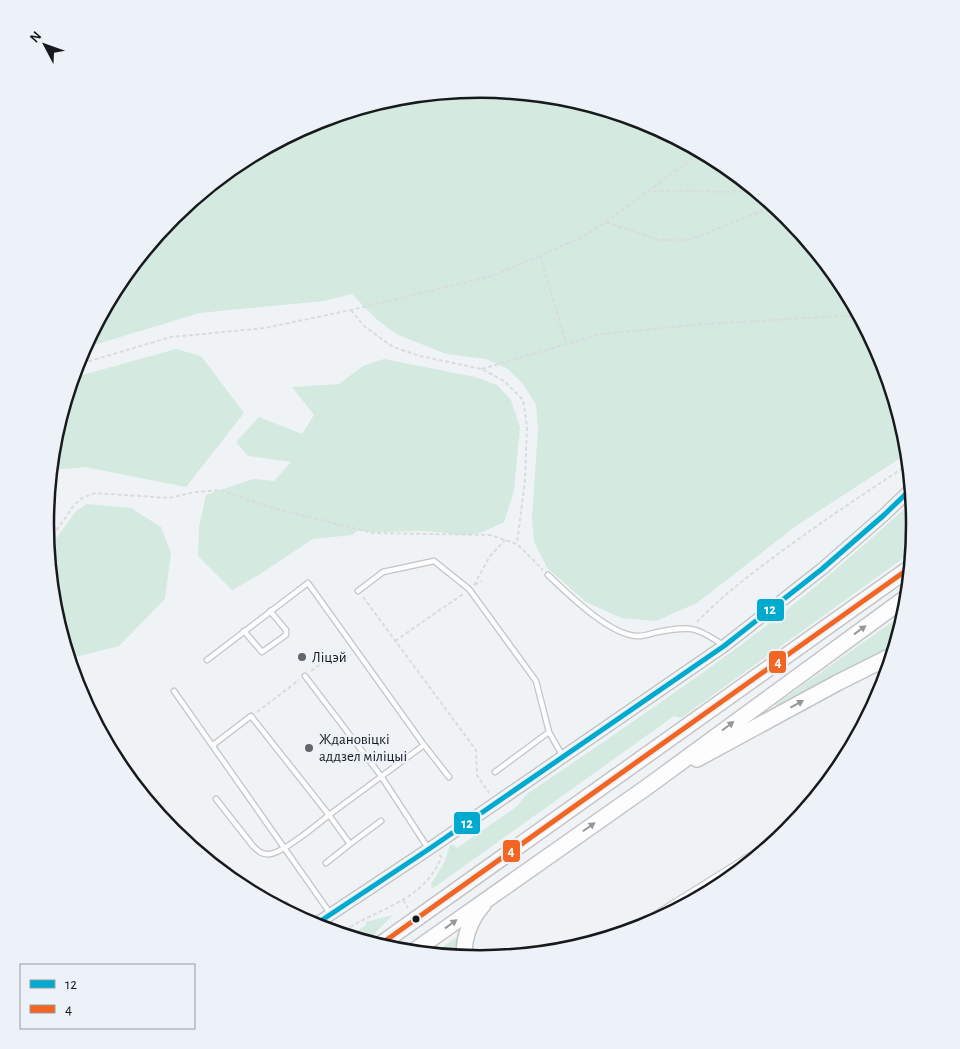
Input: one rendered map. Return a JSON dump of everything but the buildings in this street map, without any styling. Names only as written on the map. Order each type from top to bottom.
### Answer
[{"type":"highway","points":[[386,940],[904,572]]},
{"type":"highway","points":[[420,946],[647,786],[899,603]]},
{"type":"highway","points":[[647,786],[837,682],[885,658]]},
{"type":"highway","points":[[465,950],[465,939],[471,924],[480,908],[494,893]]},
{"type":"street","points":[[322,920],[434,851],[562,757],[724,646],[822,569],[905,496]]},
{"type":"street","points":[[680,901],[730,869]]},
{"type":"lane","points":[[358,591],[383,572],[434,561],[471,588],[536,681],[550,732],[562,757]]},
{"type":"lane","points":[[548,575],[597,618],[625,633],[639,636],[692,628],[724,646]]},
{"type":"lane","points":[[207,660],[308,583],[424,746],[449,778]]},
{"type":"lane","points":[[244,631],[262,652],[279,640],[287,633],[270,611]]},
{"type":"lane","points":[[305,676],[381,776],[434,851]]},
{"type":"lane","points":[[174,691],[331,914]]},
{"type":"lane","points":[[213,745],[251,716],[350,844]]},
{"type":"lane","points":[[495,772],[550,732]]},
{"type":"lane","points":[[216,799],[257,851],[268,855],[284,847],[424,746]]},
{"type":"lane","points":[[326,863],[381,821]]},
{"type":"path","points":[[86,362],[172,337],[265,328],[351,310],[495,274],[580,238],[606,222],[695,156]]},
{"type":"path","points":[[646,191],[746,192]]},
{"type":"path","points":[[606,222],[659,240],[688,240],[766,209]]},
{"type":"path","points":[[540,255],[566,343]]},
{"type":"path","points":[[351,310],[364,326],[393,347],[420,356],[482,369],[504,381],[523,400],[528,426],[525,480],[517,544]]},
{"type":"path","points":[[482,369],[601,334],[705,324],[852,317]]},
{"type":"path","points":[[692,628],[707,611],[741,582],[808,531],[903,468]]},
{"type":"path","points":[[54,534],[74,505],[82,498],[95,493],[169,498],[196,492],[220,490],[269,507],[373,533],[490,535],[517,544],[548,575]]},
{"type":"path","points":[[471,588],[490,556],[505,540]]},
{"type":"path","points":[[395,641],[482,581]]},
{"type":"path","points":[[358,591],[476,750],[477,775],[492,797]]},
{"type":"path","points":[[347,929],[363,919],[394,906],[421,887],[438,867],[441,857],[434,851]]},
{"type":"green space","points":[[480,98],[508,99],[563,106],[617,121],[669,142],[717,170],[761,204],[781,223],[818,265],[849,311],[862,336],[884,387],[901,458],[796,526],[697,603],[656,621],[621,618],[586,602],[548,569],[534,542],[532,518],[538,429],[536,405],[523,384],[508,369],[486,359],[446,354],[396,334],[375,318],[352,294],[324,301],[200,313],[94,345],[111,311],[142,265],[179,223],[199,204],[243,170],[291,142],[343,121],[397,106],[424,102]]},
{"type":"green space","points":[[176,349],[201,356],[244,413],[186,487],[85,467],[57,469],[68,414],[80,376]]},
{"type":"green space","points":[[384,359],[475,377],[497,385],[511,400],[520,427],[514,491],[504,522],[470,535],[426,531],[378,532],[359,530],[352,535],[313,539],[232,590],[198,556],[199,527],[206,495],[253,479],[274,481],[291,462],[248,456],[236,442],[259,417],[302,434],[314,415],[292,387],[339,384],[363,366]]},
{"type":"green space","points":[[87,504],[131,508],[161,527],[171,553],[165,599],[119,646],[75,657],[57,580],[54,538],[76,511]]},
{"type":"green space","points":[[905,508],[905,557],[681,718],[674,716],[432,889],[431,884],[444,863],[450,845],[454,845],[457,848],[516,807],[527,794],[742,644],[829,575]]},
{"type":"green space","points":[[895,619],[887,651],[779,706],[775,705]]},
{"type":"green space","points":[[393,915],[372,936],[356,932],[366,925],[366,922]]},
{"type":"green space","points":[[460,935],[459,950],[440,949]]},
{"type":"transit line","name":"12","points":[[322,920],[429,849],[724,646],[822,569],[905,495]]},
{"type":"transit line","name":"4","points":[[386,940],[904,572]]},
{"type":"place","name":"Ліцэй","points":[[302,657]]},
{"type":"place","name":"Ждановіцкі аддзел міліцыі","points":[[309,748]]}]
